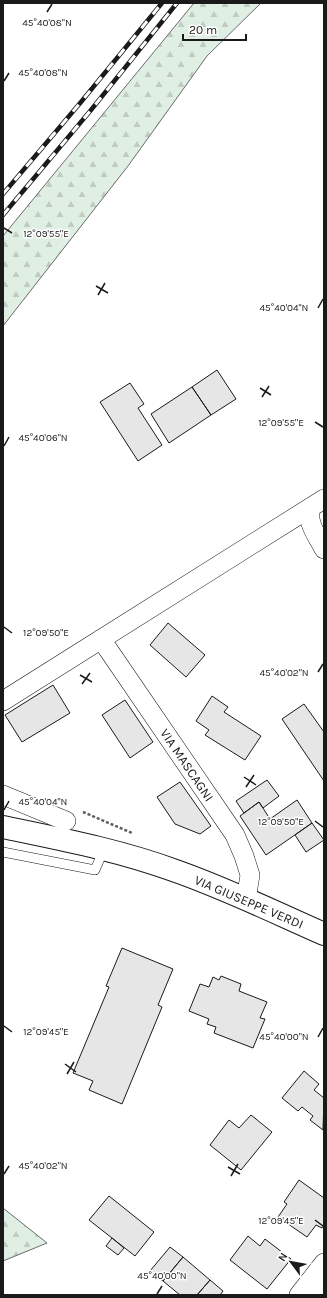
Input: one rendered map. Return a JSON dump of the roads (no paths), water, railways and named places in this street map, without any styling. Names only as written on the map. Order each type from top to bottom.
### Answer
[{"type":"main road","name":"VIA GIUSEPPE VERDI","points":[[3,827],[104,849],[173,870],[324,934]]},
{"type":"street","points":[[318,503],[309,514],[310,524],[324,549]]},
{"type":"street","points":[[3,701],[318,503]]},
{"type":"street","name":"VIA MASCAGNI","points":[[101,639],[235,835],[250,875],[246,900]]},
{"type":"street","points":[[5,796],[73,816]]},
{"type":"street","points":[[299,1295],[317,1286],[324,1264]]},
{"type":"lane","points":[[3,852],[95,870],[104,849]]},
{"type":"railway","points":[[3,194],[162,3]]},
{"type":"railway","points":[[3,215],[91,110],[177,3]]}]
